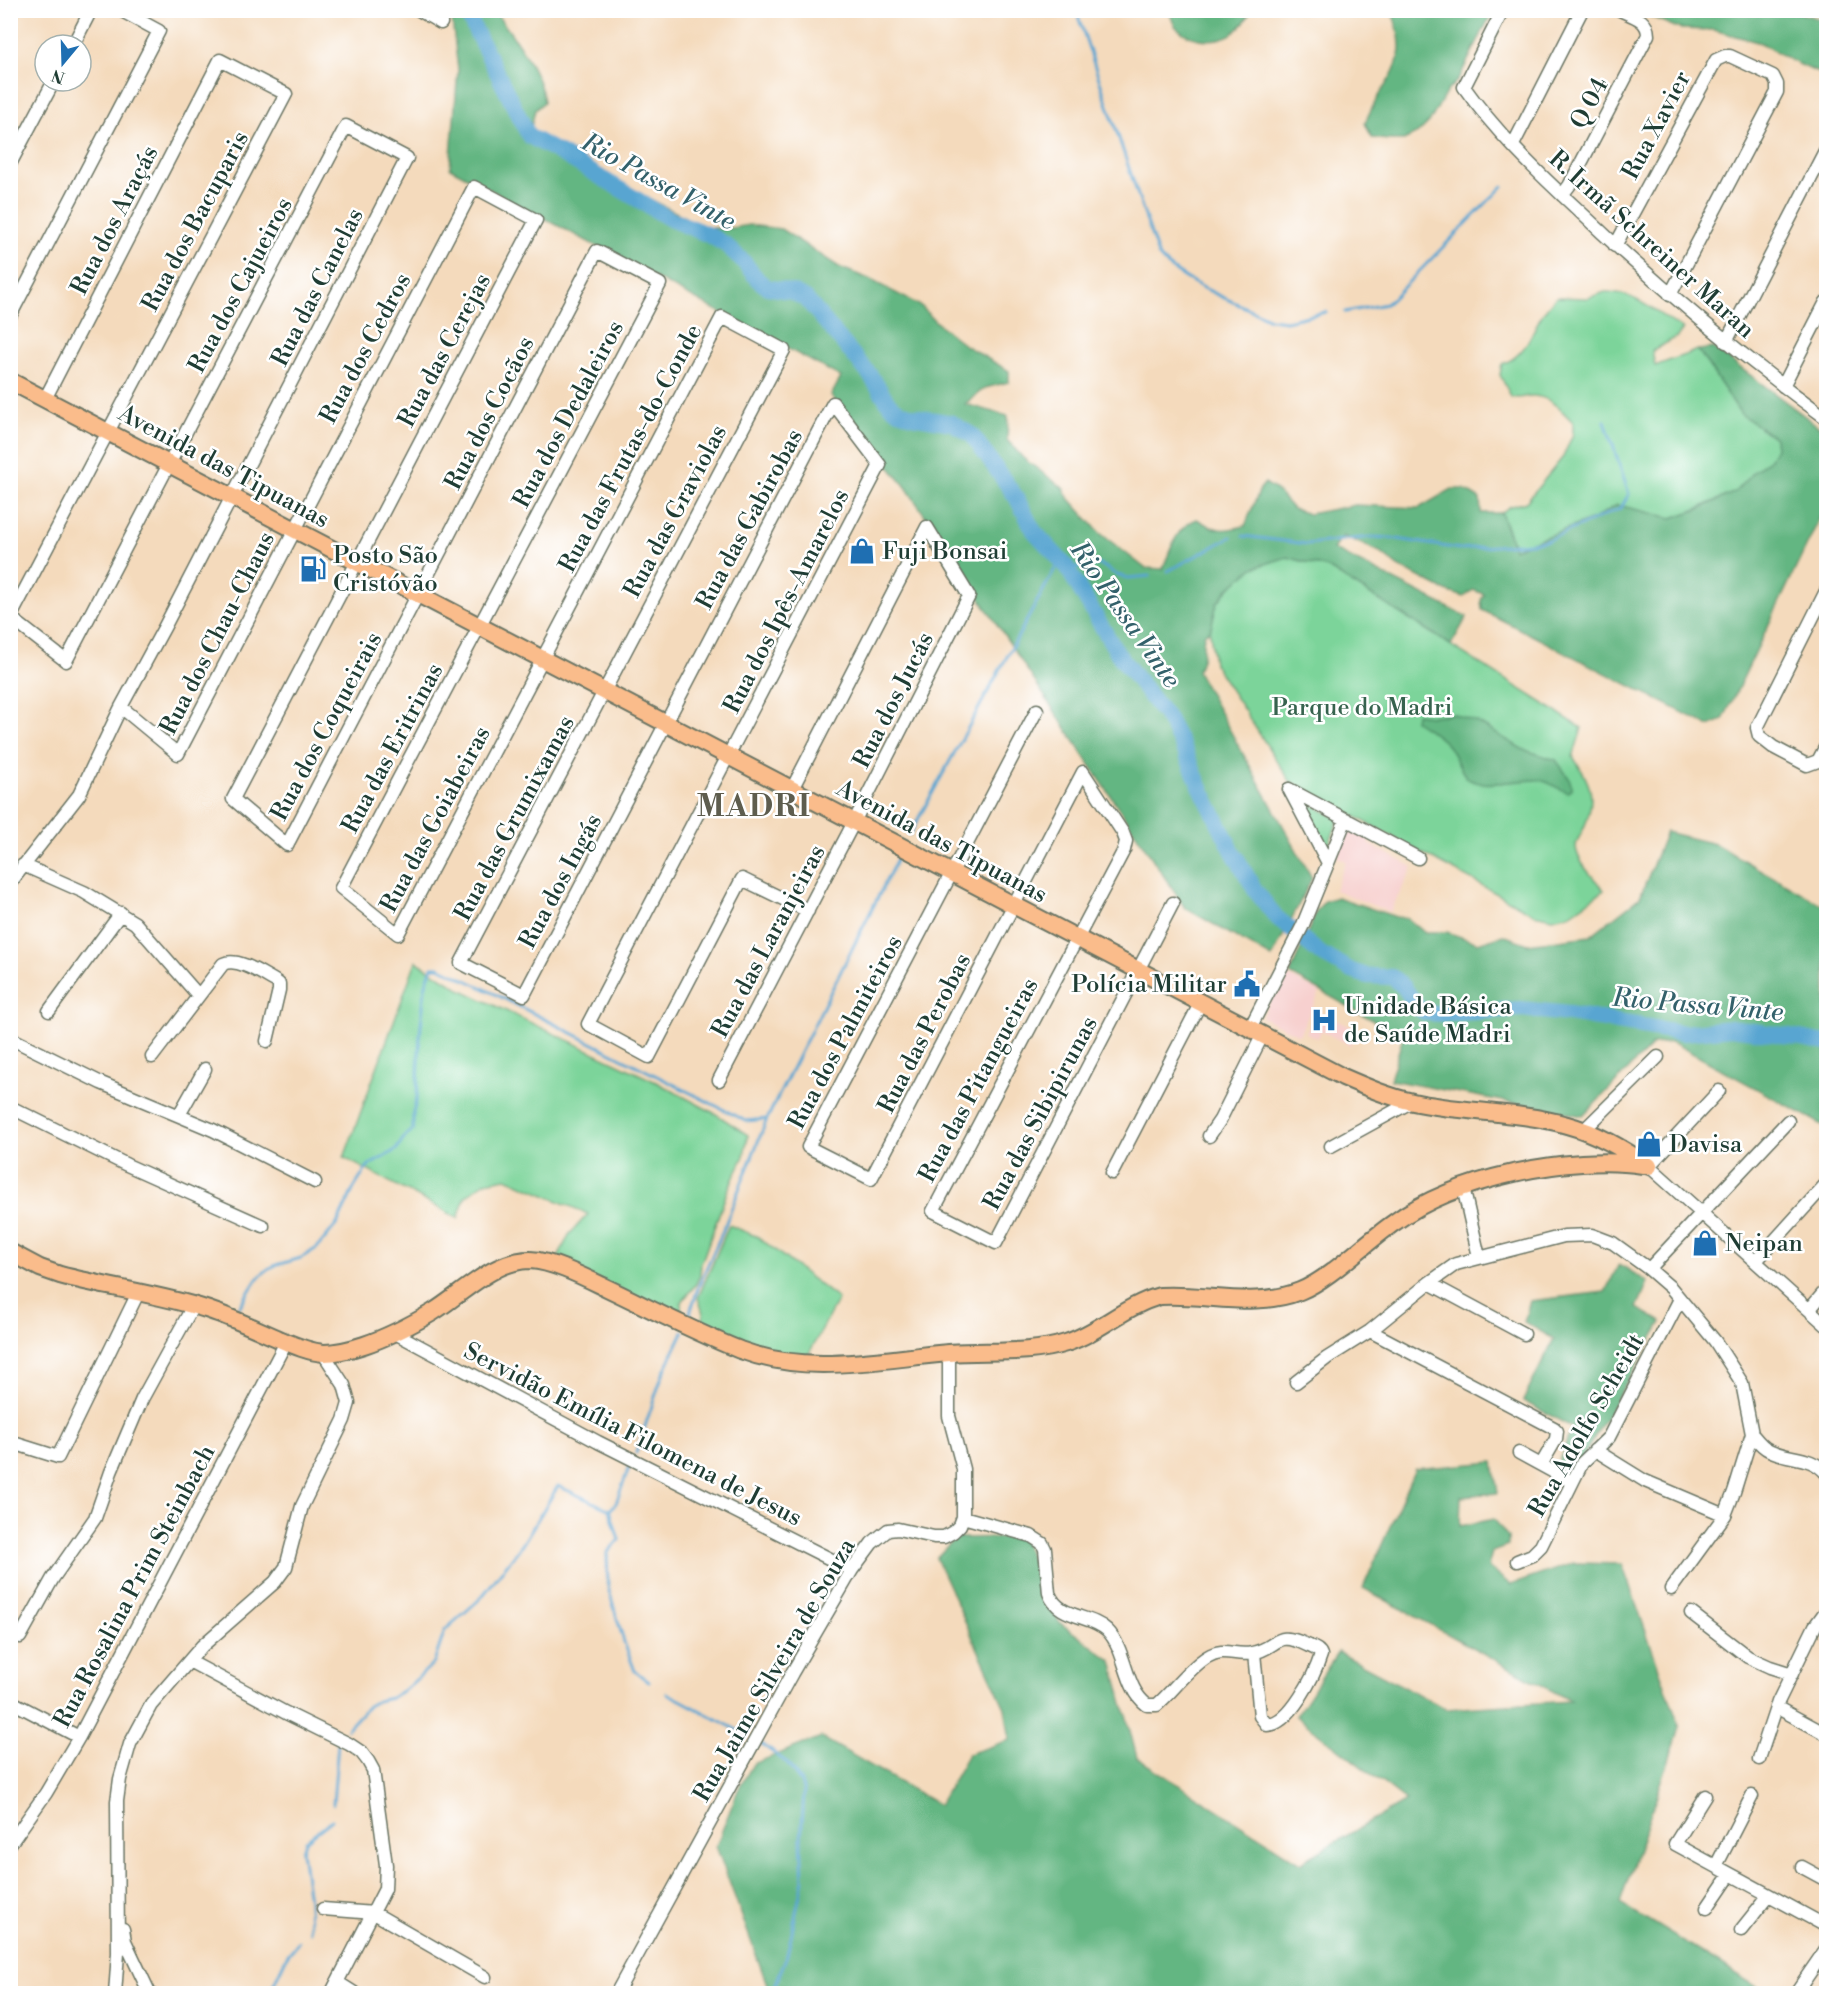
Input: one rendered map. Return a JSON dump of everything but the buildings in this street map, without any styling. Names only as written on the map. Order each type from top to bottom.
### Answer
[{"type":"main road","name":"Avenida das Tipuanas","points":[[10,381],[1343,1077],[1411,1102],[1548,1120],[1584,1130],[1606,1140],[1649,1166]]},
{"type":"main road","points":[[10,1252],[40,1268],[60,1275],[193,1306],[286,1342],[323,1353],[364,1345],[395,1333],[434,1311],[491,1273],[527,1260],[549,1264],[578,1275],[730,1345],[762,1357],[786,1362],[842,1364],[949,1353],[1018,1351],[1065,1343],[1094,1332],[1133,1307],[1160,1296],[1259,1300],[1280,1298],[1314,1284],[1397,1220],[1415,1209],[1463,1187],[1573,1164],[1606,1162],[1649,1166]]},
{"type":"street","points":[[79,33],[91,10]]},
{"type":"street","points":[[10,316],[159,31],[120,10]]},
{"type":"street","points":[[419,10],[441,23]]},
{"type":"street","name":"R. Irmã Schreiner Maran","points":[[1503,10],[1464,87],[1476,104],[1513,145],[1615,246],[1726,342],[1827,418]]},
{"type":"street","points":[[1513,145],[1582,10]]},
{"type":"street","name":"Q 04","points":[[1562,195],[1569,186],[1648,35],[1648,27],[1643,21],[1620,10]]},
{"type":"street","name":"Rua Xavier","points":[[1615,246],[1713,63],[1720,57],[1730,56],[1773,76],[1777,84],[1777,92],[1670,295]]},
{"type":"street","name":"Rua dos Araçás","points":[[45,399],[220,60]]},
{"type":"street","name":"Rua dos Bacuparis","points":[[108,432],[286,94],[220,60]]},
{"type":"street","points":[[10,164],[48,93]]},
{"type":"street","name":"Rua dos Cajueiros","points":[[11,618],[66,661],[346,126]]},
{"type":"street","name":"Rua das Canelas","points":[[232,496],[407,158],[346,126]]},
{"type":"street","points":[[1726,342],[1827,149]]},
{"type":"street","name":"Rua dos Cedros","points":[[294,529],[474,187]]},
{"type":"street","name":"Rua das Cerejas","points":[[357,562],[536,220],[474,187]]},
{"type":"street","name":"Rua dos Cocãos","points":[[419,595],[597,252]]},
{"type":"street","name":"Rua dos Dedaleiros","points":[[480,627],[660,285],[597,252]]},
{"type":"street","points":[[1783,386],[1827,302]]},
{"type":"street","name":"Rua das Frutas-do-Conde","points":[[543,660],[722,317],[784,350]]},
{"type":"street","name":"Rua das Graviolas","points":[[604,692],[784,350]]},
{"type":"street","name":"Rua das Gabirobas","points":[[666,723],[834,403],[880,465]]},
{"type":"street","points":[[11,618],[108,432]]},
{"type":"street","name":"Rua dos Ipês-Amarelos","points":[[808,911],[742,879],[649,1057],[588,1024],[880,465]]},
{"type":"street","points":[[10,883],[79,795],[121,707],[232,496]]},
{"type":"street","name":"Rua dos Jucás","points":[[792,789],[927,527],[969,596],[854,822]]},
{"type":"street","name":"Rua dos Chau-Chaus","points":[[121,707],[178,754],[294,529]]},
{"type":"street","name":"Rua dos Coqueirais","points":[[357,562],[232,799],[287,845],[419,595]]},
{"type":"street","points":[[1827,591],[1757,728],[1759,736],[1773,747],[1804,763],[1815,763],[1827,746]]},
{"type":"street","name":"Rua das Eritrinas","points":[[341,888],[480,627]]},
{"type":"street","name":"Rua das Goiabeiras","points":[[341,888],[398,934],[543,660]]},
{"type":"street","name":"Rua das Grumixamas","points":[[461,963],[604,692]]},
{"type":"street","points":[[952,873],[1037,710]]},
{"type":"street","name":"Rua dos Ingás","points":[[461,963],[524,995],[666,723]]},
{"type":"street","name":"Rua das Perobas","points":[[871,1179],[1083,772],[1126,841],[1124,850],[1077,938]]},
{"type":"street","points":[[1328,863],[1289,789],[1418,858]]},
{"type":"street","points":[[1209,1136],[1220,1120],[1346,819]]},
{"type":"street","name":"Rua das Laranjeiras","points":[[719,1080],[854,822]]},
{"type":"street","points":[[23,865],[84,892],[122,913],[142,930],[198,995]]},
{"type":"street","name":"Rua dos Palmiteiros","points":[[871,1179],[808,1147],[952,873]]},
{"type":"street","name":"Rua das Sibipirunas","points":[[996,1243],[1173,903]]},
{"type":"street","points":[[50,1011],[122,913]]},
{"type":"street","name":"Rua das Pitangueiras","points":[[996,1243],[933,1211],[1077,938]]},
{"type":"street","points":[[152,1058],[198,995],[223,964],[229,962],[236,963],[279,984],[267,1041]]},
{"type":"street","points":[[1112,1173],[1200,1004]]},
{"type":"street","points":[[10,1038],[92,1079],[179,1115],[315,1182]]},
{"type":"street","points":[[1584,1130],[1658,1056]]},
{"type":"street","points":[[179,1115],[205,1069]]},
{"type":"street","points":[[1719,1091],[1649,1166],[1827,1324]]},
{"type":"street","points":[[1331,1146],[1411,1102]]},
{"type":"street","points":[[10,1107],[127,1165],[263,1226]]},
{"type":"street","points":[[1649,1269],[1788,1121]]},
{"type":"street","points":[[1756,1261],[1827,1184]]},
{"type":"street","points":[[1463,1187],[1479,1257]]},
{"type":"street","points":[[1296,1382],[1327,1358],[1370,1331],[1449,1268],[1479,1257],[1564,1236],[1592,1234],[1613,1243],[1649,1269],[1680,1299],[1715,1341],[1742,1383],[1752,1434],[1725,1515],[1671,1589]]},
{"type":"street","points":[[1429,1282],[1524,1334]]},
{"type":"street","points":[[1810,1309],[1827,1290]]},
{"type":"street","points":[[10,1442],[58,1457],[138,1293]]},
{"type":"street","name":"Rua Adolfo Scheidt","points":[[1517,1560],[1538,1551],[1582,1463],[1609,1437],[1680,1299]]},
{"type":"street","points":[[20,1637],[60,1568],[94,1518],[142,1400],[193,1306]]},
{"type":"street","points":[[1370,1331],[1554,1428],[1557,1431],[1556,1439],[1541,1465]]},
{"type":"street","name":"Servidão Emília Filomena de Jesus","points":[[395,1333],[598,1442],[852,1570]]},
{"type":"street","name":"Rua Rosalina Prim Steinbach","points":[[10,1844],[46,1793],[79,1737],[286,1342]]},
{"type":"street","points":[[115,1994],[118,1975],[117,1801],[123,1764],[145,1714],[189,1660],[222,1627],[275,1582],[286,1567],[302,1506],[344,1420],[349,1403],[344,1385],[323,1353]]},
{"type":"street","points":[[949,1353],[949,1416],[963,1469],[963,1517],[1031,1536],[1042,1543],[1045,1549],[1052,1600],[1058,1608],[1097,1623],[1106,1629],[1112,1637],[1136,1692],[1147,1705],[1157,1705],[1199,1663],[1216,1652],[1254,1653],[1281,1638],[1289,1638],[1317,1649],[1321,1653],[1321,1658],[1306,1689],[1279,1722],[1273,1725],[1267,1725],[1260,1716],[1254,1653]]},
{"type":"street","points":[[1752,1434],[1769,1450],[1804,1458],[1815,1463],[1827,1473]]},
{"type":"street","points":[[1595,1450],[1645,1481],[1725,1515]]},
{"type":"street","points":[[1519,1453],[1572,1482]]},
{"type":"street","name":"Rua Jaime Silveira de Souza","points":[[616,1994],[792,1673],[852,1570],[872,1543],[888,1530],[898,1529],[934,1537],[944,1536],[953,1532],[960,1525],[963,1517]]},
{"type":"street","points":[[1759,1759],[1776,1707],[1820,1617],[1827,1611]]},
{"type":"street","points":[[1692,1613],[1748,1657],[1792,1674]]},
{"type":"street","points":[[189,1660],[286,1713],[349,1744],[368,1761],[375,1782],[386,1865],[385,1889],[334,1988],[356,1994]]},
{"type":"street","points":[[10,1701],[79,1737]]},
{"type":"street","points":[[1776,1707],[1827,1734]]},
{"type":"street","points":[[1705,1796],[1675,1844],[1827,1926]]},
{"type":"street","points":[[1716,1866],[1752,1796]]},
{"type":"street","points":[[1802,1867],[1827,1880]]},
{"type":"street","points":[[1707,1908],[1730,1874]]},
{"type":"street","points":[[1741,1930],[1769,1895]]},
{"type":"street","points":[[323,1909],[374,1913],[484,1977]]},
{"type":"street","points":[[118,1917],[122,1922],[125,1941],[150,1994]]},
{"type":"street","points":[[1795,1994],[1827,1949]]},
{"type":"shaded area","points":[[1352,827],[1372,836],[1369,844],[1413,867],[1390,912],[1335,890],[1346,861],[1336,857],[1347,829]]},
{"type":"shaded area","points":[[1284,974],[1320,992],[1299,1035],[1262,1017]]},
{"type":"shaded area","name":"Unidade Básica de Saúde Madri","points":[[1316,1011],[1357,1030],[1350,1045],[1321,1031],[1318,1038],[1306,1033]]},
{"type":"green space","points":[[451,11],[494,11],[525,54],[537,78],[544,102],[535,110],[529,136],[704,227],[725,229],[749,225],[781,229],[839,267],[869,279],[921,306],[936,322],[966,346],[1009,371],[1009,382],[985,388],[965,404],[1008,416],[1007,440],[1023,458],[1063,488],[1068,497],[1100,533],[1145,568],[1163,569],[1179,533],[1197,519],[1220,529],[1245,526],[1260,489],[1265,483],[1276,490],[1293,509],[1309,514],[1355,505],[1419,508],[1452,489],[1464,489],[1480,499],[1481,513],[1501,513],[1514,549],[1596,518],[1617,505],[1672,518],[1699,509],[1735,492],[1752,473],[1770,459],[1776,448],[1775,438],[1741,414],[1698,350],[1714,348],[1826,432],[1826,505],[1723,720],[1709,726],[1482,610],[1481,600],[1484,594],[1473,590],[1464,597],[1446,591],[1398,566],[1378,551],[1343,536],[1333,549],[1467,617],[1451,645],[1328,568],[1287,557],[1253,568],[1229,588],[1217,603],[1210,631],[1205,633],[1202,660],[1197,671],[1312,878],[1272,958],[1185,908],[906,487],[831,396],[841,377],[450,168],[458,70]]},
{"type":"green space","points":[[1169,11],[1251,11],[1234,32],[1209,40],[1184,33],[1173,22]]},
{"type":"green space","points":[[1391,11],[1493,11],[1458,80],[1447,91],[1430,121],[1418,133],[1404,140],[1372,138],[1365,123],[1399,58],[1398,29]]},
{"type":"green space","points":[[1637,11],[1792,11],[1824,20],[1826,22],[1826,74],[1790,60],[1761,43],[1714,30],[1680,29]]},
{"type":"green space","points":[[1605,292],[1626,295],[1683,329],[1677,337],[1652,351],[1655,366],[1698,350],[1741,414],[1775,438],[1776,449],[1770,459],[1735,492],[1697,509],[1672,518],[1617,505],[1596,518],[1513,549],[1513,543],[1501,513],[1509,507],[1526,502],[1563,457],[1573,434],[1573,422],[1556,405],[1546,399],[1534,396],[1511,397],[1500,375],[1502,364],[1518,355],[1523,349],[1544,312],[1556,297],[1588,298]]},
{"type":"green space","name":"Parque do Madri","points":[[1287,557],[1328,568],[1582,728],[1573,757],[1585,775],[1591,800],[1576,849],[1585,867],[1604,890],[1570,914],[1553,918],[1534,914],[1290,781],[1214,664],[1210,631],[1217,603],[1229,588],[1253,567]]},
{"type":"green space","points":[[1416,714],[1431,716],[1454,714],[1477,722],[1522,749],[1556,760],[1569,778],[1572,788],[1568,792],[1538,780],[1474,782],[1463,772],[1446,743],[1415,721]]},
{"type":"green space","points":[[1302,799],[1339,819],[1327,849],[1302,807]]},
{"type":"green space","points":[[1666,832],[1715,844],[1826,907],[1826,1127],[1672,1042],[1653,1044],[1583,1116],[1390,1080],[1403,1037],[1290,974],[1317,910],[1325,901],[1337,897],[1396,917],[1407,918],[1424,932],[1447,932],[1478,943],[1503,935],[1528,944],[1590,936],[1640,897]]},
{"type":"green space","points":[[416,961],[462,990],[656,1082],[716,1114],[748,1135],[744,1156],[727,1192],[701,1264],[700,1275],[681,1303],[682,1318],[556,1262],[569,1235],[588,1214],[506,1178],[485,1182],[465,1197],[458,1218],[344,1158]]},
{"type":"green space","points":[[729,1225],[758,1237],[838,1299],[806,1359],[792,1359],[701,1329],[703,1317],[698,1298]]},
{"type":"green space","points":[[1619,1264],[1648,1282],[1637,1308],[1662,1322],[1571,1477],[1556,1469],[1572,1427],[1523,1401],[1554,1339],[1524,1322],[1530,1301],[1605,1292]]},
{"type":"green space","points":[[1493,1462],[1498,1493],[1461,1496],[1460,1526],[1494,1519],[1508,1537],[1508,1546],[1492,1552],[1488,1567],[1511,1585],[1574,1563],[1622,1564],[1680,1728],[1620,1903],[1767,1993],[748,1993],[768,1987],[716,1846],[738,1790],[753,1764],[821,1737],[939,1805],[968,1754],[1010,1740],[1005,1708],[936,1558],[955,1538],[1022,1537],[1059,1622],[1112,1661],[1137,1758],[1300,1863],[1406,1801],[1296,1716],[1338,1652],[1446,1709],[1571,1701],[1363,1588],[1415,1469]]},
{"type":"waterway","name":"Rio Passa Vinte","points":[[465,10],[529,136],[670,219],[709,235],[726,245],[767,287],[792,292],[806,299],[870,375],[890,405],[912,416],[952,423],[972,435],[1016,497],[1034,531],[1066,566],[1118,654],[1168,719],[1231,848],[1255,890],[1276,917],[1321,954],[1352,971],[1367,976],[1392,977],[1404,987],[1418,1008],[1426,1013],[1521,1009],[1569,1014],[1684,1033],[1731,1028],[1826,1043]]},
{"type":"waterway","points":[[1076,10],[1158,255],[1167,265],[1194,283],[1270,319],[1286,321],[1326,312]]},
{"type":"waterway","points":[[1345,312],[1386,304],[1503,186]]},
{"type":"waterway","points":[[1243,536],[1307,544],[1371,537],[1391,538],[1460,549],[1548,540],[1621,508],[1629,494],[1605,421]]},
{"type":"waterway","points":[[1168,571],[1231,537]]},
{"type":"waterway","points":[[910,834],[1056,567],[1057,556]]},
{"type":"waterway","points":[[1066,566],[1074,568],[1100,564],[1117,575],[1128,578],[1150,576]]},
{"type":"waterway","points":[[689,1316],[699,1285],[767,1119],[898,857]]},
{"type":"waterway","points":[[238,1309],[257,1279],[268,1269],[301,1258],[317,1248],[337,1224],[354,1188],[368,1166],[396,1150],[406,1135],[413,1130],[425,987],[432,967],[439,967],[483,988],[746,1121],[767,1119]]},
{"type":"waterway","points":[[636,1453],[662,1376],[683,1332]]},
{"type":"waterway","points":[[610,1510],[616,1503],[630,1465]]},
{"type":"waterway","points":[[347,1729],[368,1706],[391,1698],[407,1688],[434,1663],[445,1630],[480,1599],[502,1571],[522,1545],[558,1486],[610,1510]]},
{"type":"waterway","points":[[610,1510],[619,1540],[607,1553],[608,1587],[635,1671],[649,1682]]},
{"type":"waterway","points":[[667,1693],[741,1732]]},
{"type":"waterway","points":[[759,1742],[786,1762],[801,1782],[804,1792],[801,1840],[803,1880],[787,1955],[772,1994]]},
{"type":"waterway","points":[[333,1804],[338,1743]]},
{"type":"waterway","points":[[310,1932],[309,1901],[302,1851],[305,1841],[332,1820]]},
{"type":"waterway","points":[[269,1994],[287,1956],[299,1941]]},
{"type":"waterway","points":[[272,1987],[283,1994]]},
{"type":"place","name":"Fuji Bonsai","points":[[862,551]]},
{"type":"place","name":"Posto São Cristóvão","points":[[313,569]]},
{"type":"place","name":"Polícia Militar","points":[[1247,984]]},
{"type":"place","name":"Unidade Básica de Saúde Madri","points":[[1324,1020]]},
{"type":"place","name":"Davisa","points":[[1649,1144]]},
{"type":"place","name":"Neipan","points":[[1705,1243]]},
{"type":"district","name":"MADRI","points":[[754,806]]}]
